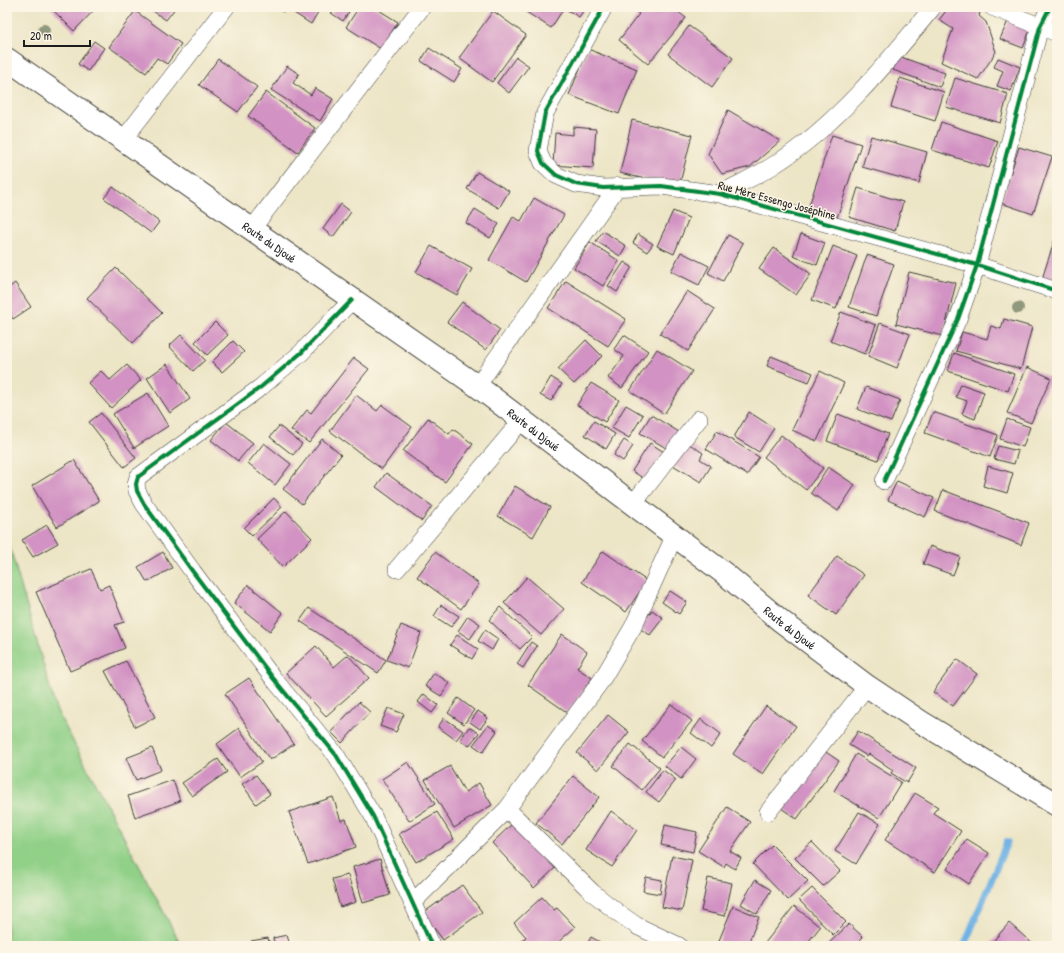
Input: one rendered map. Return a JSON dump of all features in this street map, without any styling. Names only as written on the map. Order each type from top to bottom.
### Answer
[{"type":"main road","name":"Route du Djoué","points":[[7,59],[477,386],[633,504],[674,537],[725,574],[781,621],[867,686],[921,722],[1057,805]]},
{"type":"street","points":[[123,140],[226,7]]},
{"type":"street","points":[[251,230],[422,7]]},
{"type":"street","name":"Rue Mère Essengo Joséphine","points":[[604,7],[545,113],[538,151],[543,163],[556,175],[576,184],[603,188],[618,186],[660,186],[720,194],[977,265],[1057,291]]},
{"type":"street","points":[[720,194],[774,165],[822,129],[886,65],[933,7]]},
{"type":"street","points":[[992,7],[1057,33]]},
{"type":"street","points":[[884,481],[958,319],[977,265],[1040,27],[1050,7]]},
{"type":"street","points":[[477,386],[618,186]]},
{"type":"street","points":[[352,300],[295,358],[261,387],[138,477],[136,484],[137,491],[144,504],[193,572],[273,678],[336,755],[374,816],[432,946]]},
{"type":"street","points":[[633,504],[699,418]]},
{"type":"street","points":[[397,570],[522,420]]},
{"type":"street","points":[[412,902],[507,809],[601,681],[633,627],[674,537]]},
{"type":"street","points":[[768,812],[867,686]]},
{"type":"street","points":[[507,809],[594,893],[617,912],[637,926],[679,946]]},
{"type":"green space","points":[[7,537],[56,709],[179,941],[179,946],[7,946]]},
{"type":"building","points":[[50,7],[97,7],[74,31]]},
{"type":"building","points":[[147,7],[176,7],[166,20]]},
{"type":"building","points":[[275,7],[286,7],[283,12]]},
{"type":"building","points":[[294,7],[321,7],[311,24],[291,11]]},
{"type":"building","points":[[335,7],[352,7],[343,21],[331,13]]},
{"type":"building","points":[[359,7],[374,7],[398,22],[381,49],[346,27]]},
{"type":"building","points":[[520,7],[586,7],[579,17],[564,8],[551,28]]},
{"type":"building","points":[[630,7],[672,7],[686,18],[648,64],[619,40],[639,14]]},
{"type":"building","points":[[949,7],[970,7],[980,13],[979,16],[986,22],[996,52],[978,79],[941,62],[953,29],[939,20]]},
{"type":"building","points":[[135,11],[181,44],[167,64],[157,58],[146,73],[109,47]]},
{"type":"building","points":[[493,11],[526,35],[492,82],[459,58]]},
{"type":"building","points":[[1008,21],[1030,30],[1023,48],[1000,39]]},
{"type":"building","points":[[689,26],[733,58],[712,87],[668,54]]},
{"type":"building","points":[[94,41],[104,48],[88,71],[78,64]]},
{"type":"building","points":[[429,48],[462,69],[454,82],[421,61]]},
{"type":"building","points":[[588,49],[637,69],[619,114],[569,95]]},
{"type":"building","points":[[898,56],[945,73],[940,87],[893,70]]},
{"type":"building","points":[[516,57],[529,66],[509,93],[497,83]]},
{"type":"building","points":[[998,58],[1020,67],[1011,91],[997,86],[1003,71],[994,67]]},
{"type":"building","points":[[218,59],[257,87],[238,112],[199,85]]},
{"type":"building","points":[[287,66],[299,74],[293,83],[311,95],[315,88],[333,99],[320,121],[271,90]]},
{"type":"building","points":[[900,78],[944,92],[935,121],[891,107]]},
{"type":"building","points":[[955,78],[1008,94],[1000,123],[946,107]]},
{"type":"building","points":[[266,92],[315,128],[298,152],[248,116]]},
{"type":"building","points":[[728,110],[780,141],[750,167],[722,174],[708,154]]},
{"type":"building","points":[[632,120],[692,135],[679,187],[620,173]]},
{"type":"building","points":[[941,122],[998,141],[989,168],[932,150]]},
{"type":"building","points":[[573,127],[596,129],[593,168],[553,165],[555,133],[573,135]]},
{"type":"building","points":[[832,135],[861,144],[835,224],[806,215]]},
{"type":"building","points":[[871,136],[927,152],[919,183],[862,167]]},
{"type":"building","points":[[1019,147],[1052,157],[1033,214],[1001,203]]},
{"type":"building","points":[[477,172],[509,191],[499,208],[467,189]]},
{"type":"building","points":[[113,187],[159,222],[151,233],[104,198]]},
{"type":"building","points":[[858,188],[903,202],[895,231],[849,217]]},
{"type":"building","points":[[534,198],[564,215],[526,282],[489,260],[513,217],[521,221]]},
{"type":"building","points":[[341,204],[351,212],[333,237],[323,229]]},
{"type":"building","points":[[475,209],[499,224],[490,238],[466,223]]},
{"type":"building","points":[[673,211],[689,218],[674,254],[657,246]]},
{"type":"building","points":[[603,231],[626,246],[620,256],[596,241]]},
{"type":"building","points":[[1057,232],[1057,284],[1042,279]]},
{"type":"building","points":[[638,234],[653,244],[647,252],[633,243]]},
{"type":"building","points":[[801,234],[825,243],[817,265],[793,256]]},
{"type":"building","points":[[728,235],[743,243],[723,281],[708,273]]},
{"type":"building","points":[[590,242],[619,261],[603,286],[574,268]]},
{"type":"building","points":[[431,246],[472,269],[457,295],[416,272]]},
{"type":"building","points":[[833,246],[857,256],[836,309],[812,300]]},
{"type":"building","points":[[774,248],[811,274],[796,295],[759,269]]},
{"type":"building","points":[[681,252],[709,266],[699,285],[671,271]]},
{"type":"building","points":[[867,255],[894,264],[876,316],[849,307]]},
{"type":"building","points":[[624,262],[632,267],[617,292],[608,286]]},
{"type":"building","points":[[116,268],[162,313],[133,343],[87,298]]},
{"type":"building","points":[[909,272],[956,283],[943,336],[896,324]]},
{"type":"building","points":[[566,281],[626,319],[608,346],[548,308]]},
{"type":"building","points":[[15,283],[31,307],[13,319],[7,310],[7,289]]},
{"type":"building","points":[[687,291],[715,309],[688,351],[660,334]]},
{"type":"building","points":[[462,302],[500,330],[486,350],[447,322]]},
{"type":"building","points":[[841,312],[876,325],[865,354],[830,341]]},
{"type":"building","points":[[1004,319],[1032,327],[1021,369],[956,351],[962,332],[987,339],[991,326],[1001,329]]},
{"type":"building","points":[[215,322],[228,335],[207,355],[195,342]]},
{"type":"building","points":[[880,323],[910,334],[897,368],[868,356]]},
{"type":"building","points":[[181,335],[205,360],[193,371],[169,346]]},
{"type":"building","points":[[624,335],[648,351],[622,388],[608,378],[624,356],[614,349]]},
{"type":"building","points":[[586,340],[602,356],[574,384],[558,369]]},
{"type":"building","points":[[233,341],[244,352],[222,372],[212,362]]},
{"type":"building","points":[[657,349],[692,371],[664,414],[630,391]]},
{"type":"building","points":[[954,353],[1014,374],[1008,391],[948,371]]},
{"type":"building","points":[[771,356],[813,373],[809,382],[767,366]]},
{"type":"building","points":[[354,358],[369,369],[309,443],[291,430],[307,410],[311,413]]},
{"type":"building","points":[[167,364],[190,399],[170,413],[147,378]]},
{"type":"building","points":[[127,365],[141,380],[111,408],[88,383],[101,371],[110,380]]},
{"type":"building","points":[[1027,367],[1051,378],[1031,423],[1007,413]]},
{"type":"building","points":[[820,371],[844,383],[817,441],[792,430]]},
{"type":"building","points":[[551,377],[562,384],[551,401],[540,395]]},
{"type":"building","points":[[591,383],[619,400],[605,422],[577,405]]},
{"type":"building","points":[[961,384],[984,392],[975,419],[962,414],[967,401],[956,397]]},
{"type":"building","points":[[866,387],[900,400],[891,422],[857,409]]},
{"type":"building","points":[[148,393],[168,426],[134,448],[113,414]]},
{"type":"building","points":[[356,395],[377,411],[382,405],[412,427],[382,469],[330,431]]},
{"type":"building","points":[[626,405],[643,415],[629,438],[612,428]]},
{"type":"building","points":[[749,412],[774,428],[759,452],[734,437]]},
{"type":"building","points":[[933,412],[998,435],[990,457],[925,433]]},
{"type":"building","points":[[101,413],[136,458],[124,467],[89,422]]},
{"type":"building","points":[[838,414],[888,434],[878,460],[827,441]]},
{"type":"building","points":[[651,415],[679,432],[668,449],[640,433]]},
{"type":"building","points":[[428,418],[449,434],[453,429],[473,444],[445,482],[403,451]]},
{"type":"building","points":[[1007,419],[1030,427],[1023,447],[1000,439]]},
{"type":"building","points":[[594,421],[615,434],[606,449],[585,435]]},
{"type":"building","points":[[226,422],[253,443],[238,461],[211,440]]},
{"type":"building","points":[[279,426],[302,444],[293,455],[270,437]]},
{"type":"building","points":[[717,431],[759,457],[747,475],[706,449]]},
{"type":"building","points":[[781,435],[823,468],[806,490],[764,457]]},
{"type":"building","points":[[322,439],[341,455],[302,504],[283,489]]},
{"type":"building","points":[[624,440],[633,446],[623,461],[614,455]]},
{"type":"building","points":[[685,441],[703,453],[700,459],[711,466],[701,482],[671,464]]},
{"type":"building","points":[[264,443],[291,464],[275,485],[248,463]]},
{"type":"building","points":[[650,443],[664,452],[646,480],[632,471]]},
{"type":"building","points":[[998,446],[1018,451],[1014,464],[994,459]]},
{"type":"building","points":[[74,460],[99,501],[57,527],[32,486]]},
{"type":"building","points":[[988,466],[1013,473],[1007,493],[983,486]]},
{"type":"building","points":[[828,467],[855,485],[838,511],[811,493]]},
{"type":"building","points":[[386,473],[432,506],[422,521],[376,487]]},
{"type":"building","points":[[897,481],[934,498],[925,517],[888,500]]},
{"type":"building","points":[[515,486],[550,507],[533,537],[498,516]]},
{"type":"building","points":[[943,490],[1029,523],[1021,545],[935,511]]},
{"type":"building","points":[[274,498],[282,507],[252,536],[244,528]]},
{"type":"building","points":[[286,511],[312,538],[283,567],[257,539]]},
{"type":"building","points":[[47,525],[58,543],[33,557],[22,540]]},
{"type":"building","points":[[930,546],[960,557],[953,575],[923,564]]},
{"type":"building","points":[[603,551],[647,581],[626,612],[582,582]]},
{"type":"building","points":[[163,552],[172,568],[147,582],[138,567]]},
{"type":"building","points":[[435,552],[479,584],[461,609],[417,577]]},
{"type":"building","points":[[837,556],[864,575],[836,615],[808,595]]},
{"type":"building","points":[[91,569],[100,589],[109,585],[124,622],[115,625],[125,648],[70,671],[36,592]]},
{"type":"building","points":[[527,577],[564,609],[541,635],[504,603]]},
{"type":"building","points":[[248,585],[283,613],[270,631],[234,603]]},
{"type":"building","points":[[670,591],[687,602],[679,614],[662,602]]},
{"type":"building","points":[[441,605],[459,616],[451,627],[434,616]]},
{"type":"building","points":[[500,607],[532,637],[520,649],[489,620]]},
{"type":"building","points":[[309,608],[386,660],[378,673],[300,621]]},
{"type":"building","points":[[652,610],[663,618],[650,635],[639,628]]},
{"type":"building","points":[[468,616],[480,624],[470,639],[458,631]]},
{"type":"building","points":[[401,625],[421,633],[408,668],[387,660]]},
{"type":"building","points":[[485,630],[498,639],[492,650],[478,641]]},
{"type":"building","points":[[562,634],[587,652],[577,668],[592,678],[568,713],[528,685]]},
{"type":"building","points":[[457,635],[478,649],[472,659],[450,645]]},
{"type":"building","points":[[531,642],[537,646],[523,668],[517,664]]},
{"type":"building","points":[[316,646],[334,667],[348,655],[369,678],[326,716],[286,673]]},
{"type":"building","points":[[957,659],[977,674],[953,706],[933,692]]},
{"type":"building","points":[[126,661],[155,717],[135,727],[105,671]]},
{"type":"building","points":[[434,673],[450,683],[441,696],[425,686]]},
{"type":"building","points":[[249,678],[294,744],[270,760],[225,694]]},
{"type":"building","points":[[424,694],[438,705],[432,713],[418,702]]},
{"type":"building","points":[[458,698],[474,710],[464,724],[448,713]]},
{"type":"building","points":[[359,702],[370,712],[342,743],[331,732]]},
{"type":"building","points":[[671,704],[692,721],[662,757],[642,741]]},
{"type":"building","points":[[766,706],[796,726],[763,774],[733,754]]},
{"type":"building","points":[[388,708],[404,714],[396,732],[380,726]]},
{"type":"building","points":[[478,711],[488,718],[480,729],[470,722]]},
{"type":"building","points":[[608,715],[629,732],[598,770],[577,753]]},
{"type":"building","points":[[444,718],[463,731],[456,740],[438,727]]},
{"type":"building","points":[[701,719],[721,734],[711,748],[691,733]]},
{"type":"building","points":[[488,725],[497,731],[483,752],[473,745]]},
{"type":"building","points":[[469,727],[479,733],[469,746],[460,740]]},
{"type":"building","points":[[239,728],[262,762],[240,777],[217,744]]},
{"type":"building","points":[[858,731],[916,768],[907,783],[891,773],[893,770],[869,754],[867,756],[849,745]]},
{"type":"building","points":[[630,744],[660,768],[642,790],[613,766]]},
{"type":"building","points":[[681,747],[696,759],[681,779],[665,766]]},
{"type":"building","points":[[152,748],[161,770],[136,780],[126,758]]},
{"type":"building","points":[[823,750],[839,761],[797,819],[781,808]]},
{"type":"building","points":[[856,754],[901,782],[879,818],[834,791]]},
{"type":"building","points":[[218,759],[227,772],[192,796],[182,783]]},
{"type":"building","points":[[408,762],[435,804],[409,821],[382,779]]},
{"type":"building","points":[[450,766],[465,792],[479,783],[492,805],[454,828],[425,780]]},
{"type":"building","points":[[663,770],[676,780],[659,802],[646,792]]},
{"type":"building","points":[[256,775],[270,794],[256,804],[242,784]]},
{"type":"building","points":[[573,776],[599,797],[562,844],[536,823]]},
{"type":"building","points":[[173,780],[180,801],[135,817],[128,796]]},
{"type":"building","points":[[915,793],[938,807],[933,813],[961,831],[935,872],[885,840]]},
{"type":"building","points":[[333,797],[341,821],[346,819],[356,847],[308,864],[289,812]]},
{"type":"building","points":[[727,807],[750,822],[730,851],[741,858],[735,869],[726,863],[724,867],[698,851]]},
{"type":"building","points":[[611,811],[637,830],[612,867],[586,850]]},
{"type":"building","points":[[437,812],[454,839],[416,862],[399,834]]},
{"type":"building","points":[[859,812],[880,824],[856,864],[835,851]]},
{"type":"building","points":[[512,824],[555,868],[534,888],[492,843]]},
{"type":"building","points":[[665,825],[697,832],[693,852],[661,845]]},
{"type":"building","points":[[967,839],[989,853],[969,884],[947,869]]},
{"type":"building","points":[[812,842],[840,871],[823,886],[795,858]]},
{"type":"building","points":[[772,845],[808,881],[788,900],[753,864]]},
{"type":"building","points":[[672,856],[692,860],[682,911],[662,907]]},
{"type":"building","points":[[380,859],[390,895],[363,903],[353,867]]},
{"type":"building","points":[[348,875],[356,902],[340,907],[332,879]]},
{"type":"building","points":[[646,877],[662,880],[660,894],[643,891]]},
{"type":"building","points":[[708,878],[732,883],[725,916],[701,911]]},
{"type":"building","points":[[755,880],[771,890],[757,914],[741,904]]},
{"type":"building","points":[[462,885],[482,912],[443,940],[423,913]]},
{"type":"building","points":[[812,888],[846,922],[833,935],[799,900]]},
{"type":"building","points":[[542,897],[554,910],[557,908],[575,927],[554,946],[516,946],[526,937],[514,923]]},
{"type":"building","points":[[733,906],[759,917],[747,946],[725,946],[718,943]]},
{"type":"building","points":[[794,906],[820,927],[805,946],[769,946],[765,943]]},
{"type":"building","points":[[1009,923],[1035,946],[989,946]]},
{"type":"building","points":[[849,924],[863,937],[854,946],[826,946]]},
{"type":"building","points":[[287,935],[290,946],[275,946],[273,938]]},
{"type":"building","points":[[591,937],[607,946],[586,946]]},
{"type":"building","points":[[268,938],[270,946],[252,946],[251,941]]},
{"type":"waterway","points":[[964,946],[1007,842]]},
{"type":"cycle path","points":[[604,7],[545,113],[538,151],[543,163],[556,175],[576,184],[603,188],[661,186],[720,194],[977,265],[1057,291]]},
{"type":"cycle path","points":[[884,481],[958,319],[977,265],[1040,27],[1050,7]]},
{"type":"cycle path","points":[[352,300],[301,353],[261,387],[138,477],[136,484],[137,491],[144,504],[193,572],[273,678],[336,755],[373,816],[432,946]]}]
